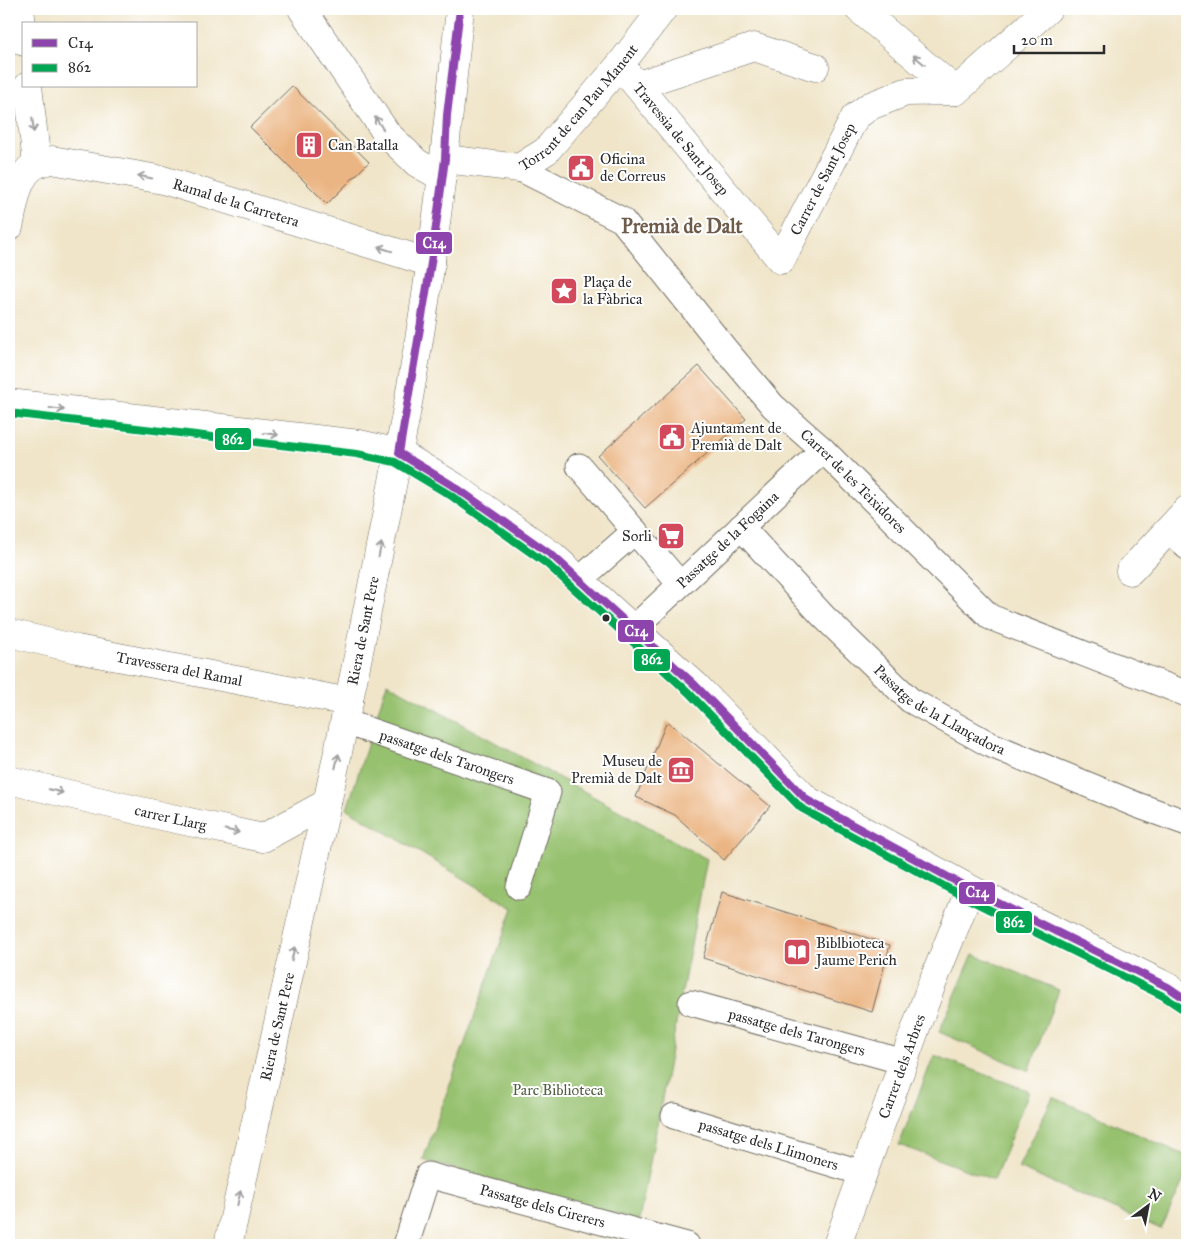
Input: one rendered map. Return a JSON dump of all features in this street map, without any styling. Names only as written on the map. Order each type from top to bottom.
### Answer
[{"type":"street","points":[[20,9],[22,26]]},
{"type":"street","points":[[302,9],[387,134],[417,163],[444,168]]},
{"type":"street","name":"Riera de Sant Pere","points":[[228,1245],[347,712],[399,454],[431,263],[444,168],[460,9]]},
{"type":"street","name":"Torrent de can Pau Manent","points":[[444,168],[519,168],[546,151],[629,75],[663,9]]},
{"type":"street","points":[[859,9],[956,91],[1048,9]]},
{"type":"street","points":[[629,75],[754,47],[815,66]]},
{"type":"street","name":"Travessia de Sant Josep","points":[[629,75],[781,260]]},
{"type":"street","points":[[9,227],[19,186],[26,173],[37,164],[28,88]]},
{"type":"street","name":"Carrer de Sant Josep","points":[[781,260],[855,117],[870,106],[906,92],[956,91]]},
{"type":"street","name":"Ramal de la Carretera","points":[[37,164],[52,160],[163,180],[431,263]]},
{"type":"street","name":"Carrer de les Teixidores","points":[[519,168],[622,220],[773,406],[823,450],[990,617],[1187,694]]},
{"type":"street","points":[[9,403],[359,444],[399,454],[455,487],[553,556],[695,685],[807,800],[970,889],[1168,987],[1187,1000]]},
{"type":"street","name":"Passatge de la Fogaina","points":[[633,629],[823,450]]},
{"type":"street","points":[[579,466],[680,584]]},
{"type":"street","points":[[1130,571],[1178,539],[1187,510]]},
{"type":"street","name":"Passatge de la Llançadora","points":[[741,527],[823,616],[910,700],[988,744],[1137,805],[1187,823]]},
{"type":"street","points":[[579,580],[635,531]]},
{"type":"street","name":"Travessera del Ramal","points":[[9,633],[347,712]]},
{"type":"street","name":"passatge dels Tarongers","points":[[347,712],[548,792],[519,887]]},
{"type":"street","name":"carrer Llarg","points":[[9,780],[263,838],[327,803]]},
{"type":"street","name":"Carrer dels Arbres","points":[[837,1245],[930,989],[970,889]]},
{"type":"street","name":"passatge dels Tarongers","points":[[691,1003],[904,1062]]},
{"type":"street","name":"passatge dels Llimoners","points":[[674,1116],[864,1173]]},
{"type":"street","name":"Passatge dels Cirerers","points":[[406,1245],[428,1175],[687,1245]]},
{"type":"green space","name":"Parc Biblioteca","points":[[387,683],[707,859],[639,1221],[423,1160],[513,908],[347,809]]},
{"type":"green space","points":[[973,954],[1059,990],[1029,1071],[939,1032]]},
{"type":"green space","points":[[934,1055],[1029,1091],[994,1180],[899,1145]]},
{"type":"green space","points":[[1053,1097],[1187,1156],[1187,1173],[1161,1229],[1018,1168]]},
{"type":"building","name":"Can Batalla","points":[[292,86],[369,162],[327,204],[250,127]]},
{"type":"building","name":"Ajuntament de Premià de Dalt","points":[[699,366],[746,419],[645,508],[598,456]]},
{"type":"building","points":[[667,721],[770,806],[724,860],[675,815],[636,797]]},
{"type":"building","name":"Biblbioteca Jaume Perich","points":[[722,892],[890,945],[872,1012],[703,958]]},
{"type":"transit line","name":"C14","points":[[460,9],[447,115],[445,159],[431,263],[399,453],[455,487],[553,556],[695,685],[807,800],[970,889],[1168,987],[1187,1000]]},
{"type":"transit line","name":"862","points":[[9,413],[357,454],[395,462],[450,495],[547,564],[688,692],[801,808],[966,898],[1163,996],[1181,1008]]},
{"type":"place","name":"Can Batalla","points":[[309,145]]},
{"type":"place","name":"Oficina de Correus","points":[[581,168]]},
{"type":"place","name":"Plaça de la Fàbrica","points":[[564,291]]},
{"type":"place","name":"Ajuntament de Premià de Dalt","points":[[672,437]]},
{"type":"place","name":"Sorli","points":[[671,536]]},
{"type":"place","name":"Museu de Premià de Dalt","points":[[681,770]]},
{"type":"place","name":"Biblbioteca Jaume Perich","points":[[797,952]]},
{"type":"district","name":"Premià de Dalt","points":[[682,226]]}]
